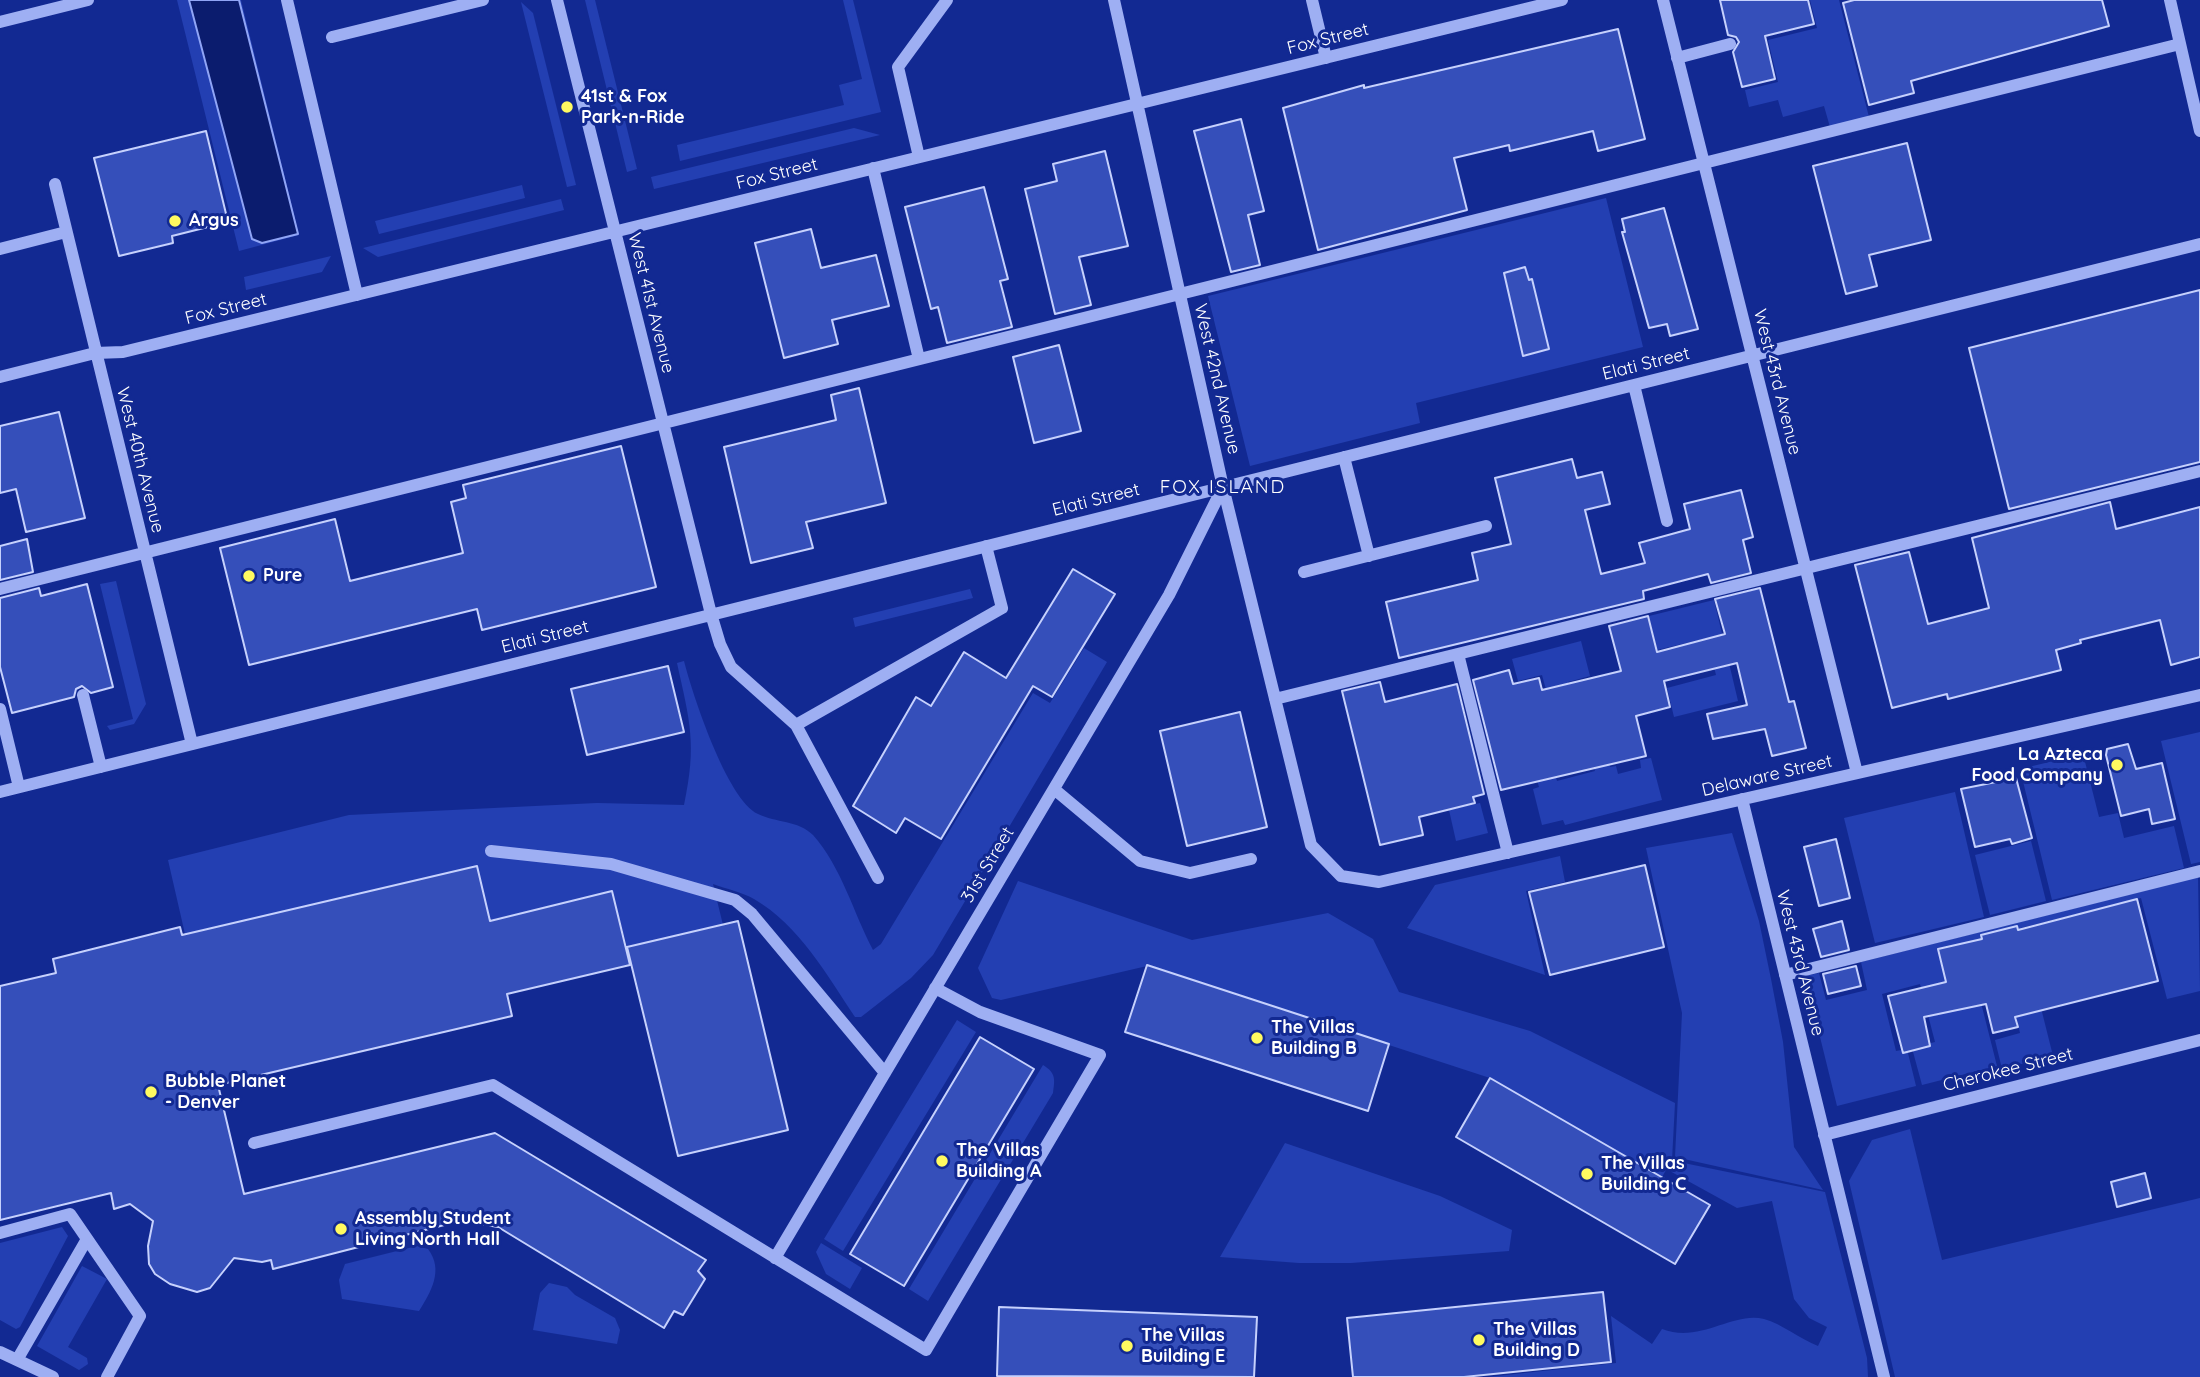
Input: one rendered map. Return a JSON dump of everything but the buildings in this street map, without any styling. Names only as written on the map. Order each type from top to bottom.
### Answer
[{"type":"street","points":[[0,22],[88,0]]},
{"type":"street","points":[[287,0],[357,295]]},
{"type":"street","points":[[332,37],[483,0]]},
{"type":"street","name":"West 41st Avenue","points":[[557,0],[720,644],[731,667],[796,724]]},
{"type":"street","points":[[919,158],[898,67],[947,0]]},
{"type":"street","name":"West 42nd Avenue","points":[[1114,0],[1223,487],[1311,845],[1341,876]]},
{"type":"street","points":[[1312,0],[1326,58]]},
{"type":"street","name":"Fox Street","points":[[0,377],[95,354],[123,352],[1562,0]]},
{"type":"street","name":"West 43rd Avenue","points":[[1663,0],[1857,773]]},
{"type":"street","points":[[2170,0],[2200,131]]},
{"type":"street","points":[[1678,58],[1731,44]]},
{"type":"street","points":[[0,589],[2180,44]]},
{"type":"street","points":[[873,169],[919,359]]},
{"type":"street","name":"West 40th Avenue","points":[[55,184],[192,744]]},
{"type":"street","points":[[0,249],[66,232]]},
{"type":"street","name":"Elati Street","points":[[0,792],[2200,244]]},
{"type":"street","points":[[1634,385],[1667,522]]},
{"type":"street","points":[[1344,457],[1369,556]]},
{"type":"street","points":[[1275,699],[2200,471]]},
{"type":"street","name":"31st Street","points":[[775,1258],[1169,595],[1223,487]]},
{"type":"street","points":[[1304,572],[1486,526]]},
{"type":"street","points":[[878,878],[796,724],[1002,608],[986,545]]},
{"type":"street","points":[[1458,654],[1507,853]]},
{"type":"street","points":[[83,695],[101,767]]},
{"type":"street","name":"Delaware Street","points":[[1341,876],[1378,882],[2200,695]]},
{"type":"street","points":[[0,709],[19,787]]},
{"type":"street","points":[[1054,789],[1140,861],[1190,873],[1251,859]]},
{"type":"street","name":"West 43rd Avenue","points":[[1742,799],[1884,1377]]},
{"type":"street","points":[[491,851],[611,864],[735,900],[752,914],[885,1073]]},
{"type":"street","points":[[1786,975],[2200,871]]},
{"type":"street","points":[[254,1143],[493,1085],[926,1350],[1100,1055],[980,1012],[935,988]]},
{"type":"street","name":"Cherokee Street","points":[[1824,1135],[2200,1040]]},
{"type":"street","points":[[0,1233],[70,1214],[140,1317],[107,1377]]},
{"type":"street","points":[[16,1360],[87,1239]]},
{"type":"street","points":[[0,1352],[53,1377]]},
{"type":"shaded area","points":[[177,0],[241,0],[299,235],[239,251]]},
{"type":"shaded area","points":[[189,0],[239,0],[298,234],[262,243],[252,239]]},
{"type":"shaded area","points":[[585,0],[595,0],[637,169],[627,172]]},
{"type":"shaded area","points":[[843,0],[853,0],[881,112],[680,161],[677,145],[844,105],[839,85],[862,79]]},
{"type":"shaded area","points":[[1810,0],[1839,0],[1869,117],[1830,127],[1824,106],[1783,117],[1778,100],[1749,107],[1745,90],[1778,82],[1768,40],[1817,28]]},
{"type":"shaded area","points":[[521,2],[533,13],[576,185],[567,187]]},
{"type":"shaded area","points":[[854,128],[880,135],[654,189],[651,177]]},
{"type":"shaded area","points":[[522,185],[525,198],[379,234],[375,221]]},
{"type":"shaded area","points":[[1606,198],[1643,347],[1416,403],[1420,423],[1250,466],[1208,296]]},
{"type":"shaded area","points":[[561,199],[564,210],[378,257],[363,248]]},
{"type":"shaded area","points":[[331,256],[322,272],[246,290],[244,277]]},
{"type":"shaded area","points":[[116,581],[146,704],[134,724],[110,730],[107,726],[133,719],[100,584]]},
{"type":"shaded area","points":[[970,589],[973,598],[855,627],[853,618]]},
{"type":"shaded area","points":[[1714,600],[1738,701],[1674,717],[1667,688],[1716,675],[1707,638],[1657,650],[1649,616]]},
{"type":"shaded area","points":[[1581,641],[1590,676],[1568,682],[1581,734],[1550,704],[1542,675],[1518,681],[1512,659]]},
{"type":"shaded area","points":[[1084,648],[1107,662],[933,955],[911,978],[861,1017],[855,1017],[823,968],[785,922],[754,899],[713,884],[723,925],[627,947],[612,892],[490,920],[185,934],[168,860],[349,815],[597,803],[684,805],[691,749],[677,663],[684,661],[712,744],[734,789],[746,805],[758,814],[794,824],[813,835],[832,862],[873,950],[881,944],[1033,693],[1050,703]]},
{"type":"shaded area","points":[[1600,730],[1610,767],[1616,766],[1618,774],[1641,768],[1640,760],[1651,758],[1662,800],[1565,825],[1563,820],[1542,825],[1533,789],[1539,787],[1527,742],[1545,737],[1557,781],[1595,771],[1585,734]]},
{"type":"shaded area","points":[[2200,732],[2200,862],[2191,864],[2161,741]]},
{"type":"shaded area","points":[[2083,754],[2099,817],[2118,813],[2124,838],[2174,826],[2184,868],[2052,900],[2020,769]]},
{"type":"shaded area","points":[[1955,792],[1984,917],[1875,943],[1844,818]]},
{"type":"shaded area","points":[[1480,803],[1488,833],[1456,841],[1449,810]]},
{"type":"shaded area","points":[[1732,833],[1759,921],[1771,979],[1783,1042],[1794,1147],[1823,1190],[1675,1157],[1682,1013],[1646,848]]},
{"type":"shaded area","points":[[2031,841],[2046,901],[1990,915],[1975,855]]},
{"type":"shaded area","points":[[1560,856],[1565,882],[1526,891],[1545,975],[1407,928],[1435,885]]},
{"type":"shaded area","points":[[2198,877],[2200,991],[2167,999],[2141,898],[2021,928],[2053,1056],[2002,1069],[1995,1040],[2020,1033],[2013,1002],[1976,983],[1997,1066],[1922,1085],[1912,1048],[1935,1042],[1920,984],[1882,994],[1896,1051],[1907,1049],[1916,1086],[1837,1106],[1805,976],[1819,973],[1826,1000],[1867,990],[1861,962]]},
{"type":"shaded area","points":[[1018,881],[1192,940],[1328,913],[1373,939],[1399,992],[1530,1031],[1675,1103],[1672,1160],[1662,1177],[1490,1078],[1147,966],[1001,1000],[992,998],[978,968]]},
{"type":"shaded area","points":[[957,1020],[976,1032],[843,1251],[824,1239]]},
{"type":"shaded area","points":[[1043,1065],[1054,1077],[1053,1093],[928,1301],[909,1289]]},
{"type":"shaded area","points":[[1910,1129],[1942,1260],[2200,1198],[2200,1377],[1895,1377],[1849,1181],[1872,1140]]},
{"type":"shaded area","points":[[1285,1143],[1440,1196],[1512,1230],[1509,1251],[1351,1263],[1299,1263],[1220,1257]]},
{"type":"shaded area","points":[[1674,1161],[1825,1192],[1867,1358],[1868,1377],[1488,1377],[1616,1363],[1611,1316],[1652,1344],[1662,1329],[1690,1333],[1752,1318],[1771,1321],[1818,1346],[1827,1327],[1809,1318],[1794,1299],[1772,1201],[1737,1208],[1668,1170]]},
{"type":"shaded area","points":[[62,1227],[68,1236],[20,1327],[16,1329],[0,1320],[0,1243]]},
{"type":"shaded area","points":[[821,1243],[862,1268],[850,1289],[826,1274],[816,1252]]},
{"type":"shaded area","points":[[417,1246],[428,1249],[435,1265],[434,1281],[419,1311],[342,1299],[339,1280],[345,1264]]},
{"type":"shaded area","points":[[82,1266],[107,1279],[68,1347],[87,1358],[88,1364],[79,1370],[37,1346]]},
{"type":"shaded area","points":[[549,1283],[567,1287],[575,1295],[615,1318],[620,1330],[617,1344],[533,1330],[540,1293]]},
{"type":"place","name":"41st & Fox Park-n-Ride","points":[[567,107]]},
{"type":"place","name":"Argus","points":[[175,221]]},
{"type":"place","name":"Pure","points":[[249,576]]},
{"type":"place","name":"La Azteca Food Company","points":[[2117,765]]},
{"type":"place","name":"The Villas Building B","points":[[1257,1038]]},
{"type":"place","name":"Bubble Planet - Denver","points":[[151,1092]]},
{"type":"place","name":"The Villas Building A","points":[[942,1161]]},
{"type":"place","name":"The Villas Building C","points":[[1587,1174]]},
{"type":"place","name":"Assembly Student Living North Hall","points":[[341,1229]]},
{"type":"place","name":"The Villas Building D","points":[[1479,1340]]},
{"type":"place","name":"The Villas Building E","points":[[1127,1346]]},
{"type":"district","name":"FOX ISLAND","points":[[1223,487]]}]
